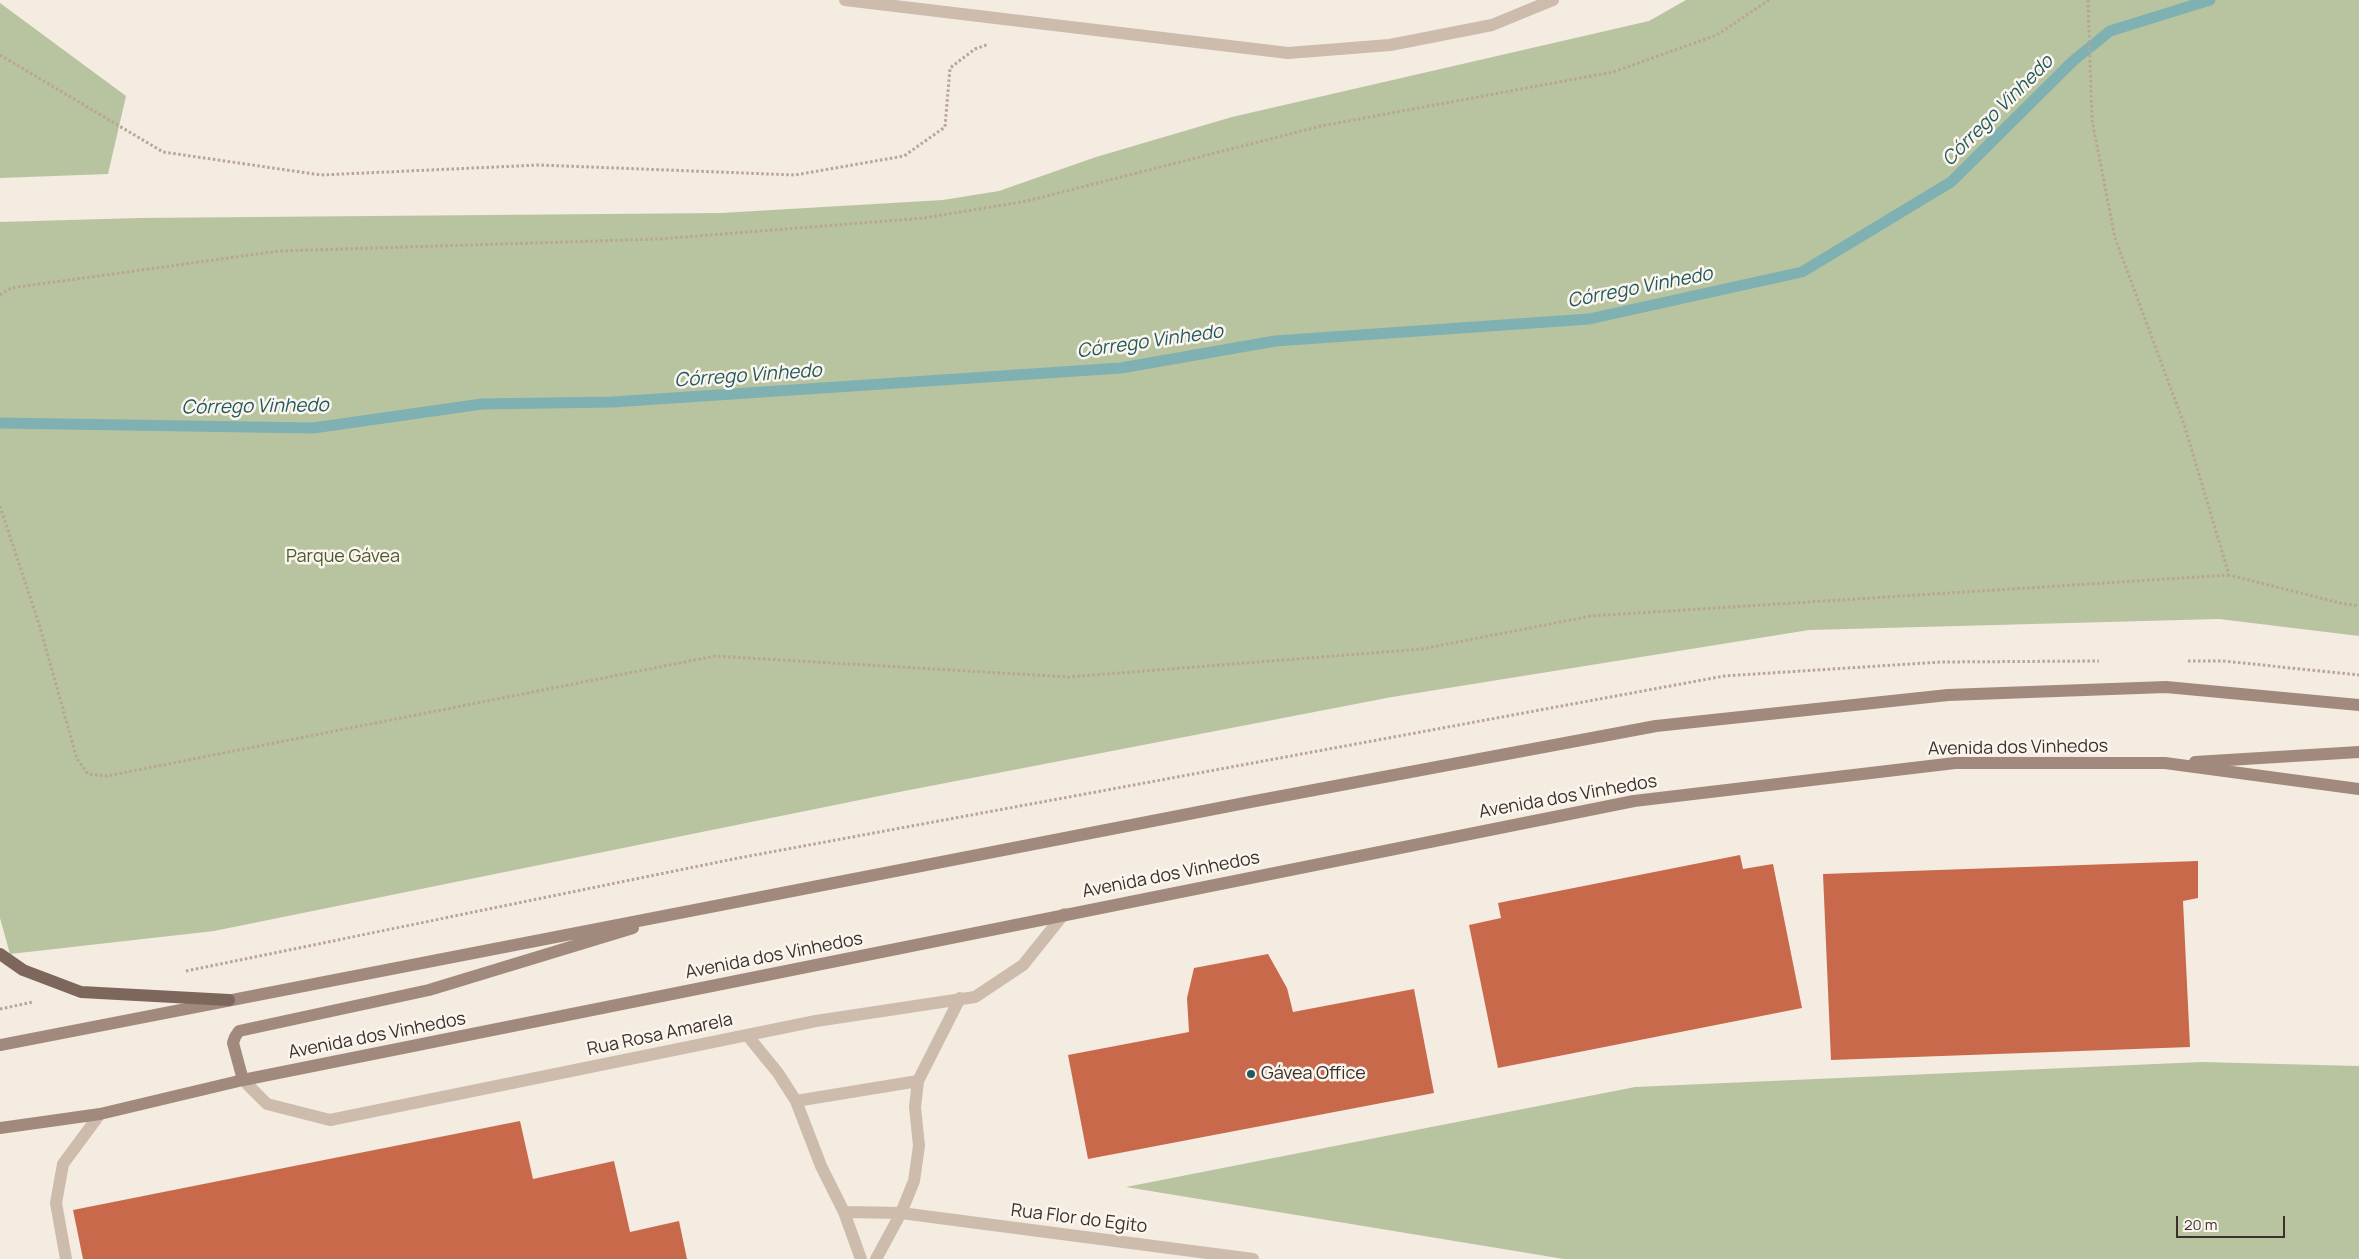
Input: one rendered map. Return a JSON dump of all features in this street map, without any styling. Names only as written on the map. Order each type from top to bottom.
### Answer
[{"type":"main road","points":[[0,1045],[1250,802],[1656,726],[1948,696],[2166,687],[2359,705]]},
{"type":"main road","points":[[2165,763],[2359,752]]},
{"type":"main road","name":"Avenida dos Vinhedos","points":[[0,1128],[100,1114],[243,1080],[1634,801],[1955,763],[2165,763],[2359,790]]},
{"type":"main road","points":[[243,1080],[234,1043],[235,1036],[239,1031],[429,990],[700,908]]},
{"type":"main road","points":[[0,954],[23,970],[81,992],[229,1000]]},
{"type":"street","points":[[845,0],[1288,53],[1390,45],[1492,25],[1553,0]]},
{"type":"street","name":"Rua Rosa Amarela","points":[[243,1080],[267,1104],[330,1120],[857,1014],[974,997],[1023,965],[1064,914]]},
{"type":"street","points":[[876,1259],[901,1213],[914,1181],[919,1146],[914,1107],[918,1081],[960,998]]},
{"type":"street","points":[[747,1036],[778,1073],[796,1101],[821,1166],[844,1212],[861,1259]]},
{"type":"street","points":[[796,1101],[918,1081]]},
{"type":"street","points":[[66,1259],[56,1203],[63,1164],[100,1114]]},
{"type":"street","name":"Rua Flor do Egito","points":[[844,1212],[901,1213],[1253,1259]]},
{"type":"path","points":[[0,295],[11,288],[279,251],[659,239],[924,218],[1027,201],[1321,126],[1613,72],[1717,35],[1769,0]]},
{"type":"path","points":[[2088,0],[2092,120],[2115,238],[2184,424],[2229,575]]},
{"type":"path","points":[[0,55],[163,152],[321,175],[539,164],[795,175],[904,156],[945,127],[950,68],[975,49],[991,44]]},
{"type":"path","points":[[0,506],[38,624],[77,759],[88,774],[107,776],[715,656],[1069,677],[1422,649],[1591,616],[2229,575],[2359,606]]},
{"type":"green space","name":"Parque Gávea","points":[[1686,0],[2359,0],[2359,636],[2219,619],[1809,630],[1392,697],[899,792],[214,931],[10,954],[0,918],[0,222],[140,218],[721,213],[943,200],[999,191],[1096,157],[1232,117],[1649,21]]},
{"type":"green space","points":[[0,3],[126,96],[108,174],[0,178]]},
{"type":"green space","points":[[2201,1062],[2359,1066],[2359,1259],[1564,1259],[1126,1187],[1635,1087]]},
{"type":"building","points":[[1740,855],[1743,869],[1773,864],[1802,1008],[1498,1068],[1469,925],[1501,918],[1498,903]]},
{"type":"building","points":[[2198,861],[2198,898],[2183,901],[2190,1047],[1831,1060],[1823,874]]},
{"type":"building","name":"Gávea Office","points":[[1268,954],[1287,988],[1293,1012],[1414,989],[1434,1093],[1088,1159],[1068,1055],[1189,1032],[1187,998],[1194,968]]},
{"type":"building","points":[[520,1121],[533,1179],[614,1161],[630,1232],[679,1221],[687,1259],[83,1259],[73,1210]]},
{"type":"waterway","name":"Córrego Vinhedo","points":[[0,423],[313,428],[482,404],[613,402],[1121,368],[1275,341],[1589,319],[1802,272],[1951,182],[2073,61],[2110,31],[2210,0]]},
{"type":"place","name":"Gávea Office","points":[[1251,1074]]}]
